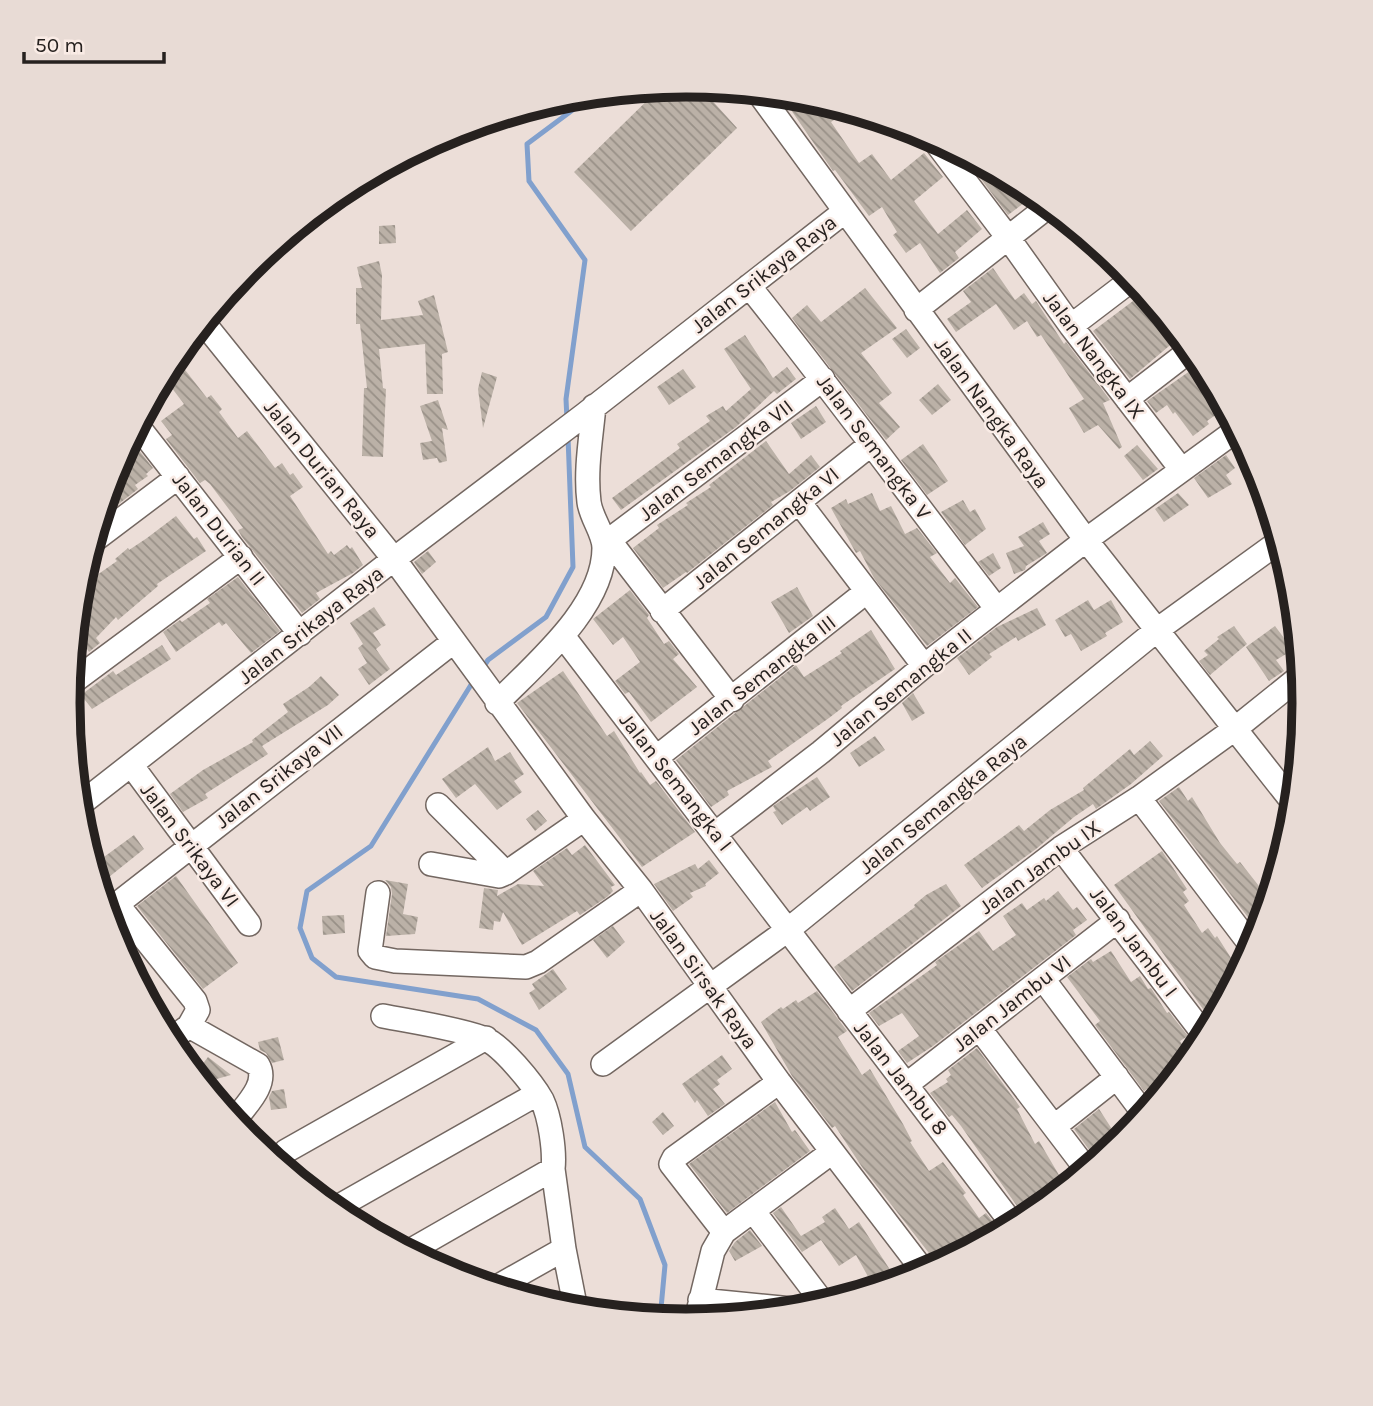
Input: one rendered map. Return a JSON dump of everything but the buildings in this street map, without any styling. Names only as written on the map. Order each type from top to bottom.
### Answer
[{"type":"street","name":"Jalan Nangka Raya","points":[[765,102],[1086,540],[1285,792]]},
{"type":"street","name":"Jalan Nangka IX","points":[[963,163],[1009,239],[1070,326],[1181,469]]},
{"type":"street","name":"Jalan Srikaya Raya","points":[[88,798],[844,212]]},
{"type":"street","points":[[916,310],[1041,212]]},
{"type":"street","points":[[1070,326],[1125,285]]},
{"type":"street","name":"Jalan Semangka V","points":[[749,286],[997,609]]},
{"type":"street","name":"Jalan Durian Raya","points":[[209,330],[394,559],[491,694]]},
{"type":"street","points":[[1127,399],[1183,356]]},
{"type":"street","name":"Jalan Semangka VII","points":[[607,542],[823,379]]},
{"type":"street","points":[[589,411],[587,488],[590,509],[607,542],[732,700]]},
{"type":"street","name":"Jalan Durian II","points":[[144,434],[300,634]]},
{"type":"street","name":"Jalan Semangka II","points":[[716,833],[1086,540],[1230,435]]},
{"type":"street","name":"Jalan Semangka VI","points":[[663,611],[870,445]]},
{"type":"street","points":[[106,532],[178,477]]},
{"type":"street","points":[[799,502],[924,666]]},
{"type":"street","points":[[491,694],[563,636],[597,582],[607,542]]},
{"type":"street","name":"Jalan Semangka Raya","points":[[603,1064],[789,929],[1157,630],[1272,547]]},
{"type":"street","points":[[81,676],[241,557]]},
{"type":"street","name":"Jalan Semangka III","points":[[657,757],[866,592]]},
{"type":"street","name":"Jalan Semangka I","points":[[563,636],[789,929]]},
{"type":"street","name":"Jalan Srikaya VII","points":[[116,905],[189,846],[457,647]]},
{"type":"street","name":"Jalan Jambu IX","points":[[849,1011],[1061,848],[1139,798],[1236,728],[1292,683]]},
{"type":"street","name":"Jalan Sirsak Raya","points":[[491,694],[640,890],[779,1082],[917,1263]]},
{"type":"street","name":"Jalan Srikaya VI","points":[[132,766],[249,925]]},
{"type":"street","points":[[1139,798],[1245,937]]},
{"type":"street","points":[[438,805],[506,873]]},
{"type":"street","points":[[431,864],[499,876],[584,819]]},
{"type":"street","name":"Jalan Jambu I","points":[[1061,848],[1198,1027]]},
{"type":"street","points":[[378,893],[370,942],[370,951],[375,957],[395,961],[516,968],[538,962],[640,890]]},
{"type":"street","points":[[120,917],[195,1001],[198,1010],[189,1026],[179,1034]]},
{"type":"street","name":"Jalan Jambu VI","points":[[906,1085],[1118,920]]},
{"type":"street","name":"Jalan Jambu 8","points":[[789,929],[1007,1217]]},
{"type":"street","points":[[1043,979],[1138,1107]]},
{"type":"street","points":[[383,1016],[486,1038],[517,1066],[542,1100],[550,1131],[564,1249],[574,1298]]},
{"type":"street","points":[[189,1026],[258,1065],[262,1071],[259,1086],[240,1113]]},
{"type":"street","points":[[979,1028],[1082,1163]]},
{"type":"street","points":[[286,1151],[486,1038]]},
{"type":"street","points":[[1055,1126],[1117,1077]]},
{"type":"street","points":[[719,1241],[671,1164],[674,1158],[779,1082]]},
{"type":"street","points":[[345,1203],[537,1094]]},
{"type":"street","points":[[698,1309],[719,1241],[832,1152]]},
{"type":"street","points":[[417,1247],[553,1169]]},
{"type":"street","points":[[754,1212],[817,1294]]},
{"type":"street","points":[[507,1281],[564,1249]]},
{"type":"waterway","points":[[567,420],[566,399],[585,260],[529,181],[527,144],[576,108]]},
{"type":"waterway","points":[[482,669],[488,660],[546,617],[573,567],[568,437]]},
{"type":"waterway","points":[[474,680],[371,846],[307,891],[300,928],[312,958],[336,977],[478,999],[536,1030],[568,1074],[585,1147],[640,1199],[665,1265],[661,1308]]}]
